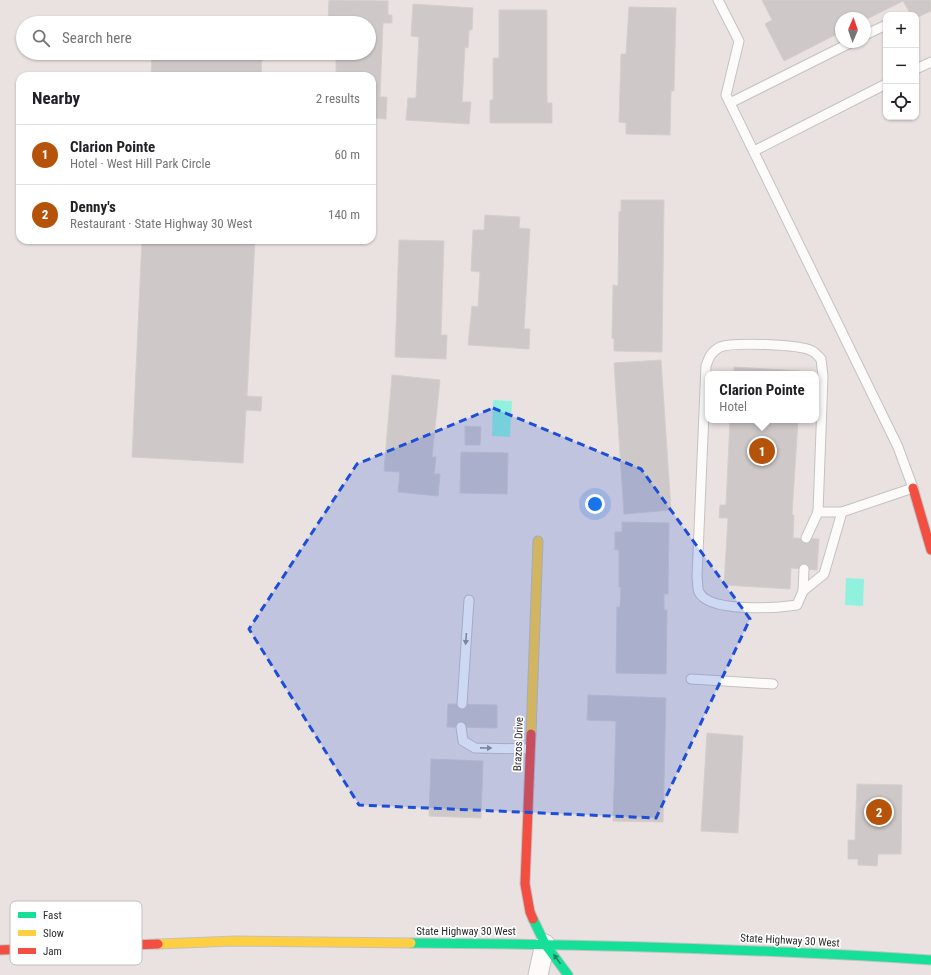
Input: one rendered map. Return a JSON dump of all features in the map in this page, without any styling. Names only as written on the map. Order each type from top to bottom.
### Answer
[{"type":"main road","points":[[913,488],[930,540],[931,550]]},
{"type":"main road","name":"Brazos Drive","points":[[538,542],[525,884],[530,912],[546,944],[568,975]]},
{"type":"main road","name":"State Highway 30 West","points":[[142,945],[235,942],[546,944],[818,953],[931,960]]},
{"type":"main road","name":"State Highway 30 West","points":[[0,950],[10,950]]},
{"type":"street","points":[[538,975],[546,944]]},
{"type":"lane","points":[[718,0],[739,41],[726,95],[898,447],[913,488],[842,512],[818,512]]},
{"type":"lane","points":[[871,32],[883,26]]},
{"type":"lane","points":[[730,103],[840,48]]},
{"type":"lane","points":[[919,66],[931,62]]},
{"type":"lane","points":[[754,151],[883,86]]},
{"type":"lane","points":[[706,371],[710,354],[720,347],[735,344],[799,347],[812,350],[821,359],[823,376],[818,512],[806,538]]},
{"type":"lane","points":[[705,389],[697,577],[699,592],[707,600],[719,605],[778,608],[797,605],[803,591],[804,569]]},
{"type":"lane","points":[[803,591],[824,574],[842,512]]},
{"type":"lane","points":[[462,704],[468,600]]},
{"type":"lane","points":[[691,679],[773,684]]},
{"type":"lane","points":[[461,727],[463,741],[475,748],[530,749]]},
{"type":"highlighted area","points":[[493,408],[641,469],[750,619],[656,818],[359,805],[249,629],[357,464]]},
{"type":"shaded area","points":[[493,400],[512,401],[510,437],[492,436]]},
{"type":"shaded area","points":[[846,578],[864,579],[863,606],[845,605]]},
{"type":"building","points":[[329,0],[388,1],[388,15],[392,15],[392,23],[383,23],[380,97],[387,97],[386,119],[376,118],[376,72],[336,72],[336,60],[376,60],[376,16],[328,16]]},
{"type":"building","points":[[762,0],[931,0],[931,11],[919,17],[919,12],[909,12],[903,1],[871,17],[871,12],[835,12],[835,35],[784,61],[765,24],[772,20]]},
{"type":"building","points":[[413,4],[473,8],[472,30],[469,30],[468,48],[465,47],[462,102],[471,102],[469,124],[406,120],[408,98],[416,98],[419,37],[411,36]]},
{"type":"building","points":[[629,7],[676,8],[674,91],[671,91],[670,135],[626,134],[626,123],[619,122],[621,54],[626,54]]},
{"type":"building","points":[[499,10],[547,10],[547,103],[552,103],[552,123],[490,123],[490,100],[493,100],[493,58],[499,58]]},
{"type":"building","points":[[152,60],[262,60],[261,72],[151,72]]},
{"type":"building","points":[[621,200],[664,200],[662,352],[614,351],[614,339],[612,338],[613,285],[618,286],[619,211],[621,212]]},
{"type":"building","points":[[485,215],[520,217],[519,228],[530,229],[524,329],[530,329],[529,349],[468,345],[472,306],[478,307],[480,272],[471,271],[473,230],[484,230]]},
{"type":"building","points":[[399,240],[444,241],[441,335],[447,335],[446,359],[395,357]]},
{"type":"building","points":[[142,244],[255,244],[247,396],[262,397],[261,411],[246,410],[243,463],[132,457]]},
{"type":"building","points":[[661,360],[671,510],[624,514],[614,363]]},
{"type":"building","points":[[734,367],[800,371],[734,371]]},
{"type":"building","points":[[392,375],[440,380],[432,457],[436,457],[434,474],[440,474],[438,496],[398,492],[400,472],[384,471]]},
{"type":"building","points":[[730,423],[798,423],[792,515],[794,515],[793,538],[819,539],[817,570],[791,568],[790,589],[724,585],[728,518],[719,518],[720,505],[726,505]]},
{"type":"building","points":[[465,426],[481,427],[480,445],[465,445]]},
{"type":"building","points":[[461,452],[508,453],[507,494],[460,493]]},
{"type":"building","points":[[622,522],[669,523],[668,594],[664,594],[664,610],[667,610],[666,674],[616,673],[617,607],[620,607],[621,587],[619,587],[619,550],[615,550],[615,532],[622,532]]},
{"type":"building","points":[[588,695],[666,698],[663,822],[613,821],[616,721],[587,720]]},
{"type":"building","points":[[448,704],[497,705],[497,728],[447,727]]},
{"type":"building","points":[[707,733],[743,736],[738,833],[701,831]]},
{"type":"building","points":[[431,759],[483,761],[481,818],[429,816]]},
{"type":"building","points":[[857,784],[902,785],[901,854],[878,854],[877,866],[858,865],[858,859],[848,859],[848,840],[855,840]]},
{"type":"traffic: fast","points":[[533,919],[545,944],[568,975]]},
{"type":"traffic: fast","points":[[411,943],[671,948],[931,960]]},
{"type":"traffic: slow","points":[[531,734],[538,541]]},
{"type":"traffic: slow","points":[[158,944],[235,941],[411,943]]},
{"type":"traffic: jam","points":[[913,488],[931,550]]},
{"type":"traffic: jam","points":[[531,734],[525,884],[530,912],[533,919]]},
{"type":"traffic: jam","points":[[142,945],[158,944]]},
{"type":"traffic: jam","points":[[0,950],[10,950]]},
{"type":"place","name":"Clarion Pointe","points":[[762,451]]},
{"type":"place","name":"Denny's","points":[[879,812]]}]
